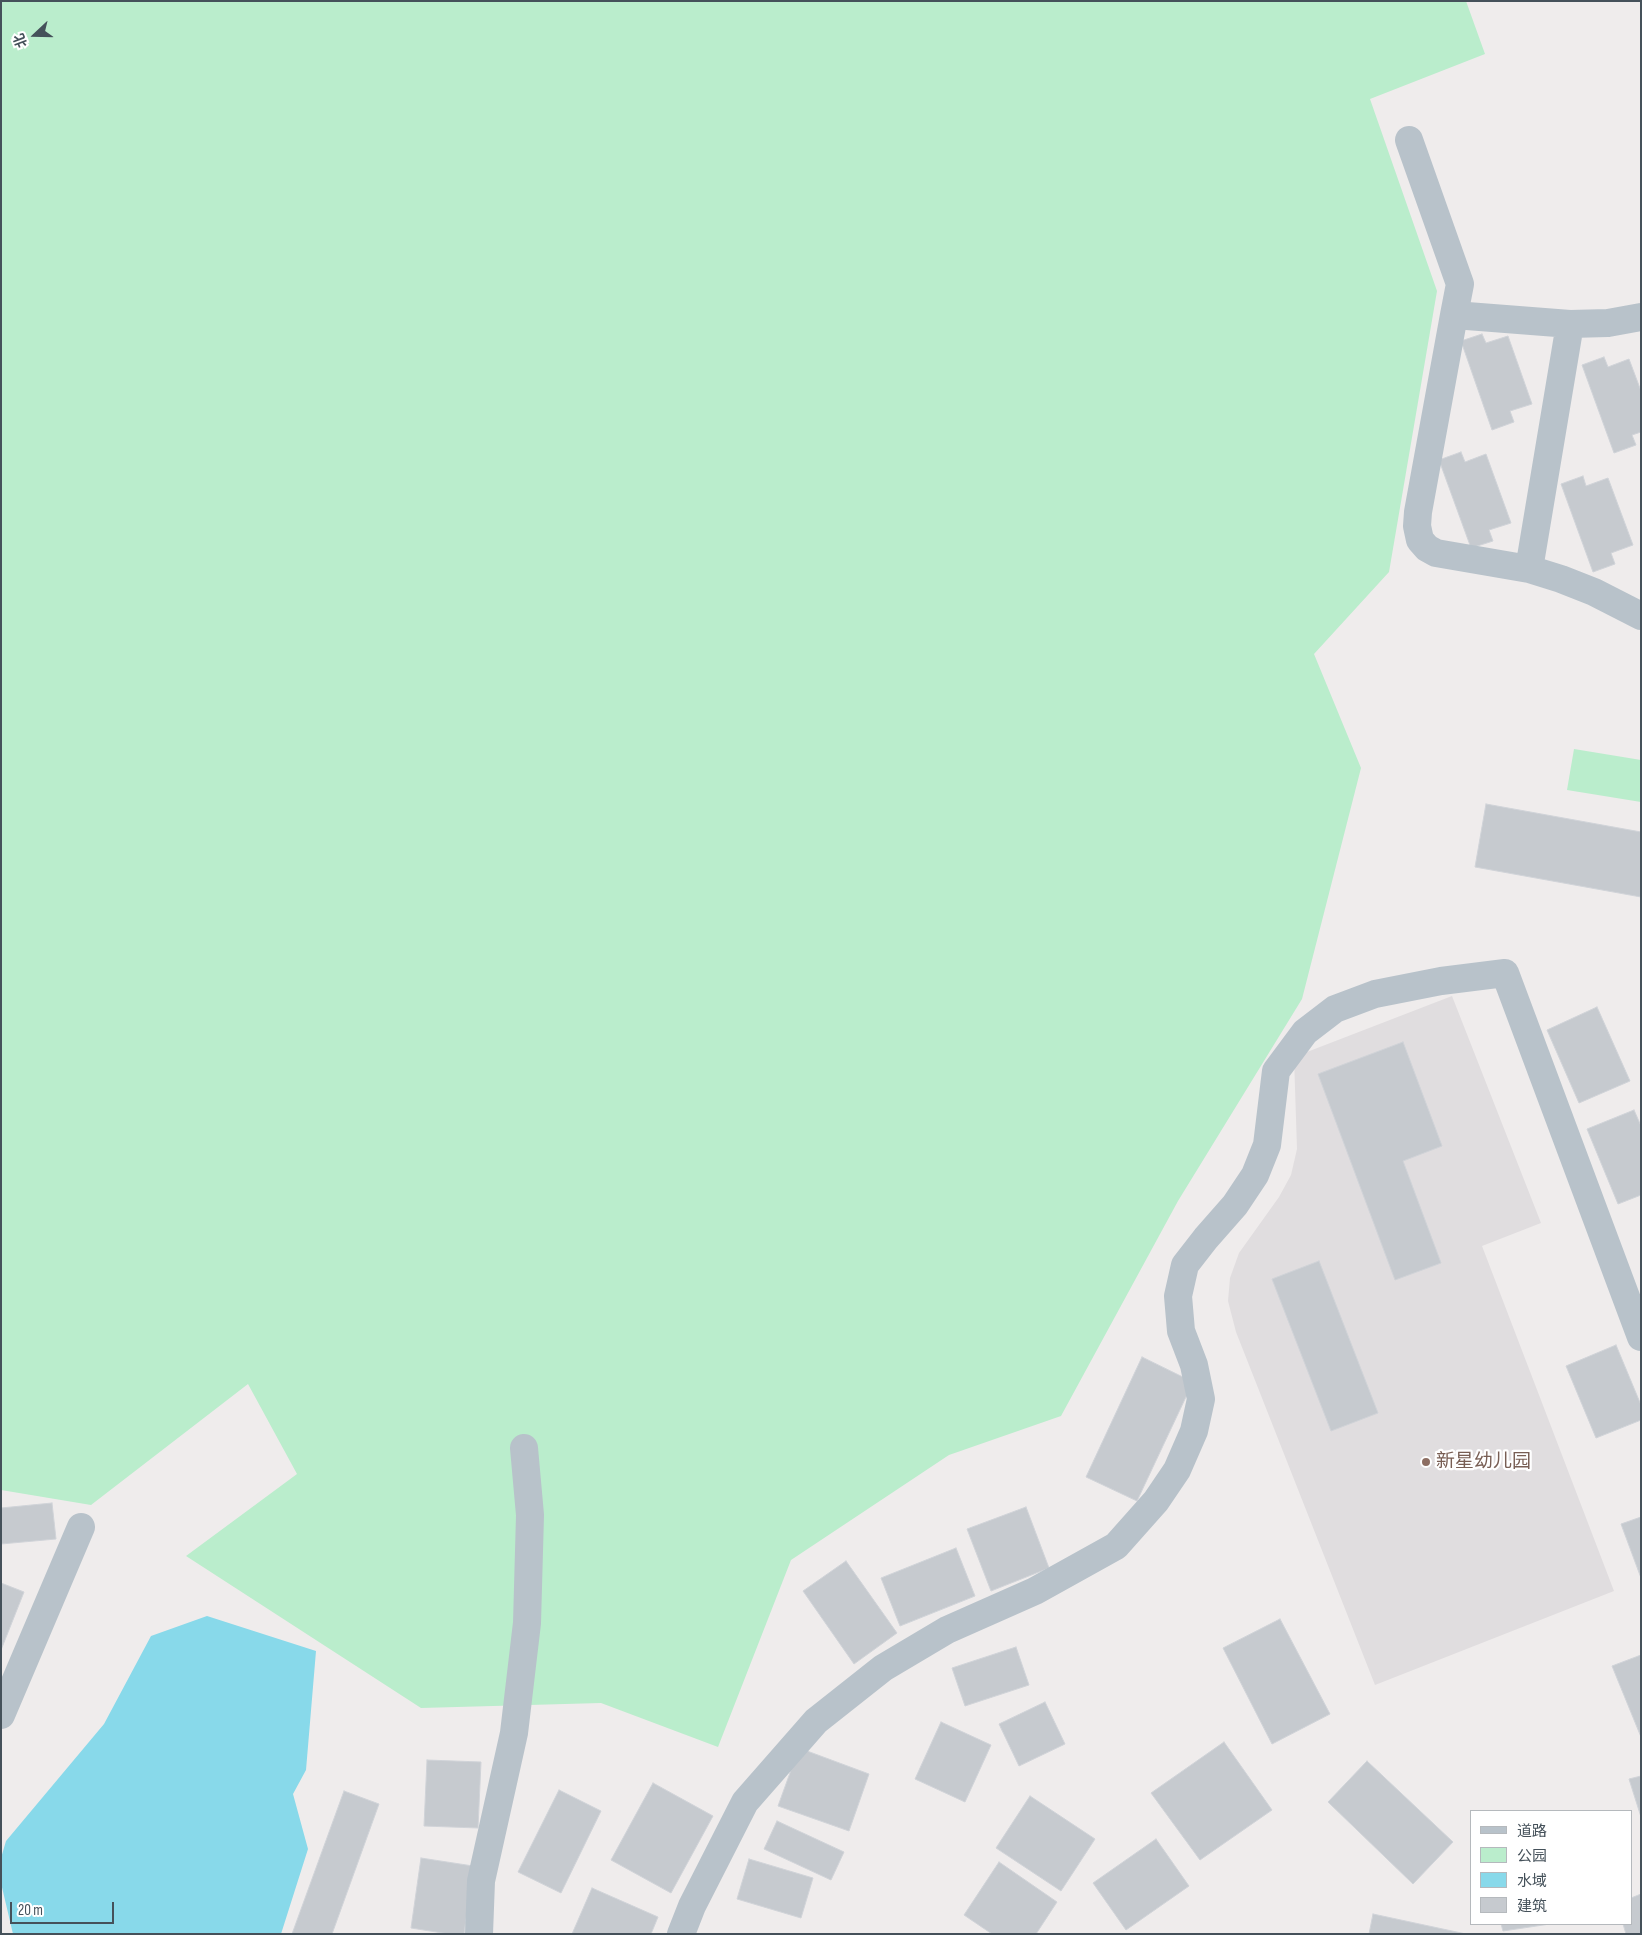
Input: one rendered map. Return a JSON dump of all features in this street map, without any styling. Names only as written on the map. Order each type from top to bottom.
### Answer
[{"type":"street","points":[[1409,140],[1460,284],[1418,512],[1417,526],[1420,540],[1436,554],[1529,570],[1561,579],[1594,592],[1641,616]]},
{"type":"street","points":[[1454,315],[1570,324],[1608,324],[1641,317]]},
{"type":"street","points":[[1529,570],[1570,324]]},
{"type":"street","points":[[681,1934],[692,1906],[745,1802],[816,1721],[883,1668],[947,1630],[1035,1591],[1116,1546],[1156,1501],[1177,1470],[1194,1431],[1201,1399],[1194,1365],[1182,1331],[1178,1296],[1185,1265],[1236,1205],[1255,1175],[1267,1145],[1276,1071],[1305,1032],[1335,1009],[1375,994],[1441,981],[1505,973],[1641,1337]]},
{"type":"street","points":[[479,1934],[481,1881],[514,1734],[527,1623],[530,1515],[524,1448]]},
{"type":"street","points":[[1,1715],[81,1527]]},
{"type":"shaded area","name":"新星幼儿园","points":[[1452,996],[1541,1223],[1482,1246],[1614,1591],[1375,1685],[1236,1332],[1228,1301],[1230,1278],[1239,1253],[1279,1197],[1291,1175],[1297,1149],[1294,1057]]},
{"type":"green space","points":[[1,1],[1466,1],[1485,54],[1370,99],[1437,291],[1389,572],[1314,654],[1361,768],[1302,999],[1178,1201],[1061,1416],[949,1455],[791,1560],[718,1747],[601,1703],[421,1708],[186,1556],[297,1474],[248,1384],[91,1505],[1,1490]]},
{"type":"green space","points":[[1574,749],[1641,760],[1641,802],[1567,790]]},
{"type":"water","points":[[207,1616],[316,1651],[306,1770],[293,1794],[308,1849],[281,1934],[13,1934],[1,1883],[1,1858],[6,1841],[104,1724],[151,1636]]},
{"type":"building","points":[[1482,334],[1486,343],[1508,336],[1532,404],[1510,411],[1514,422],[1492,430],[1461,341]]},
{"type":"building","points":[[1604,357],[1608,367],[1629,359],[1641,391],[1641,432],[1632,435],[1636,445],[1614,453],[1582,365]]},
{"type":"building","points":[[1461,452],[1465,462],[1486,454],[1511,523],[1489,530],[1493,541],[1471,548],[1439,460]]},
{"type":"building","points":[[1583,476],[1586,486],[1608,478],[1633,545],[1611,553],[1615,564],[1593,572],[1561,484]]},
{"type":"building","points":[[1486,804],[1641,832],[1641,897],[1475,867]]},
{"type":"building","points":[[1597,1007],[1630,1081],[1579,1103],[1547,1030]]},
{"type":"building","points":[[1403,1042],[1442,1146],[1403,1161],[1441,1263],[1395,1280],[1318,1074]]},
{"type":"building","points":[[1634,1110],[1641,1126],[1641,1195],[1618,1204],[1587,1129]]},
{"type":"building","points":[[1319,1261],[1378,1413],[1331,1431],[1272,1279]]},
{"type":"building","points":[[1616,1345],[1641,1405],[1641,1420],[1596,1438],[1566,1366]]},
{"type":"building","points":[[1142,1357],[1193,1382],[1137,1501],[1086,1477]]},
{"type":"building","points":[[52,1503],[56,1539],[1,1544],[1,1508]]},
{"type":"building","points":[[1026,1507],[1049,1568],[991,1591],[967,1529]]},
{"type":"building","points":[[1641,1517],[1641,1578],[1621,1524]]},
{"type":"building","points":[[956,1548],[975,1596],[900,1626],[881,1578]]},
{"type":"building","points":[[846,1561],[897,1633],[854,1664],[803,1591]]},
{"type":"building","points":[[1,1583],[24,1592],[1,1650]]},
{"type":"building","points":[[1280,1619],[1330,1714],[1272,1744],[1223,1648]]},
{"type":"building","points":[[1016,1647],[1029,1685],[965,1706],[952,1668]]},
{"type":"building","points":[[1641,1655],[1641,1737],[1612,1666]]},
{"type":"building","points":[[1045,1702],[1065,1744],[1019,1766],[999,1724]]},
{"type":"building","points":[[941,1722],[991,1745],[965,1802],[915,1779]]},
{"type":"building","points":[[1224,1742],[1272,1810],[1200,1860],[1151,1793]]},
{"type":"building","points":[[799,1748],[869,1774],[849,1831],[778,1806]]},
{"type":"building","points":[[427,1760],[481,1762],[478,1828],[424,1826]]},
{"type":"building","points":[[1367,1761],[1453,1842],[1413,1884],[1328,1802]]},
{"type":"building","points":[[1641,1776],[1641,1817],[1629,1779]]},
{"type":"building","points":[[653,1783],[713,1816],[671,1893],[611,1860]]},
{"type":"building","points":[[559,1790],[601,1811],[561,1893],[518,1872]]},
{"type":"building","points":[[344,1791],[379,1804],[332,1934],[292,1934]]},
{"type":"building","points":[[1030,1796],[1095,1839],[1061,1891],[996,1848]]},
{"type":"building","points":[[777,1821],[844,1852],[831,1880],[764,1849]]},
{"type":"building","points":[[1156,1839],[1189,1886],[1126,1930],[1093,1883]]},
{"type":"building","points":[[421,1858],[473,1866],[464,1934],[449,1934],[411,1928]]},
{"type":"building","points":[[749,1859],[813,1878],[801,1918],[737,1899]]},
{"type":"building","points":[[999,1862],[1057,1902],[1036,1934],[992,1934],[964,1915]]},
{"type":"building","points":[[592,1888],[658,1917],[651,1934],[572,1934]]},
{"type":"building","points":[[1641,1894],[1641,1934],[1626,1934],[1623,1925],[1632,1925],[1632,1898]]},
{"type":"building","points":[[1373,1914],[1466,1934],[1369,1934]]},
{"type":"building","points":[[1501,1925],[1543,1925],[1503,1931]]},
{"type":"place","name":"新星幼儿园","points":[[1426,1462]]}]
